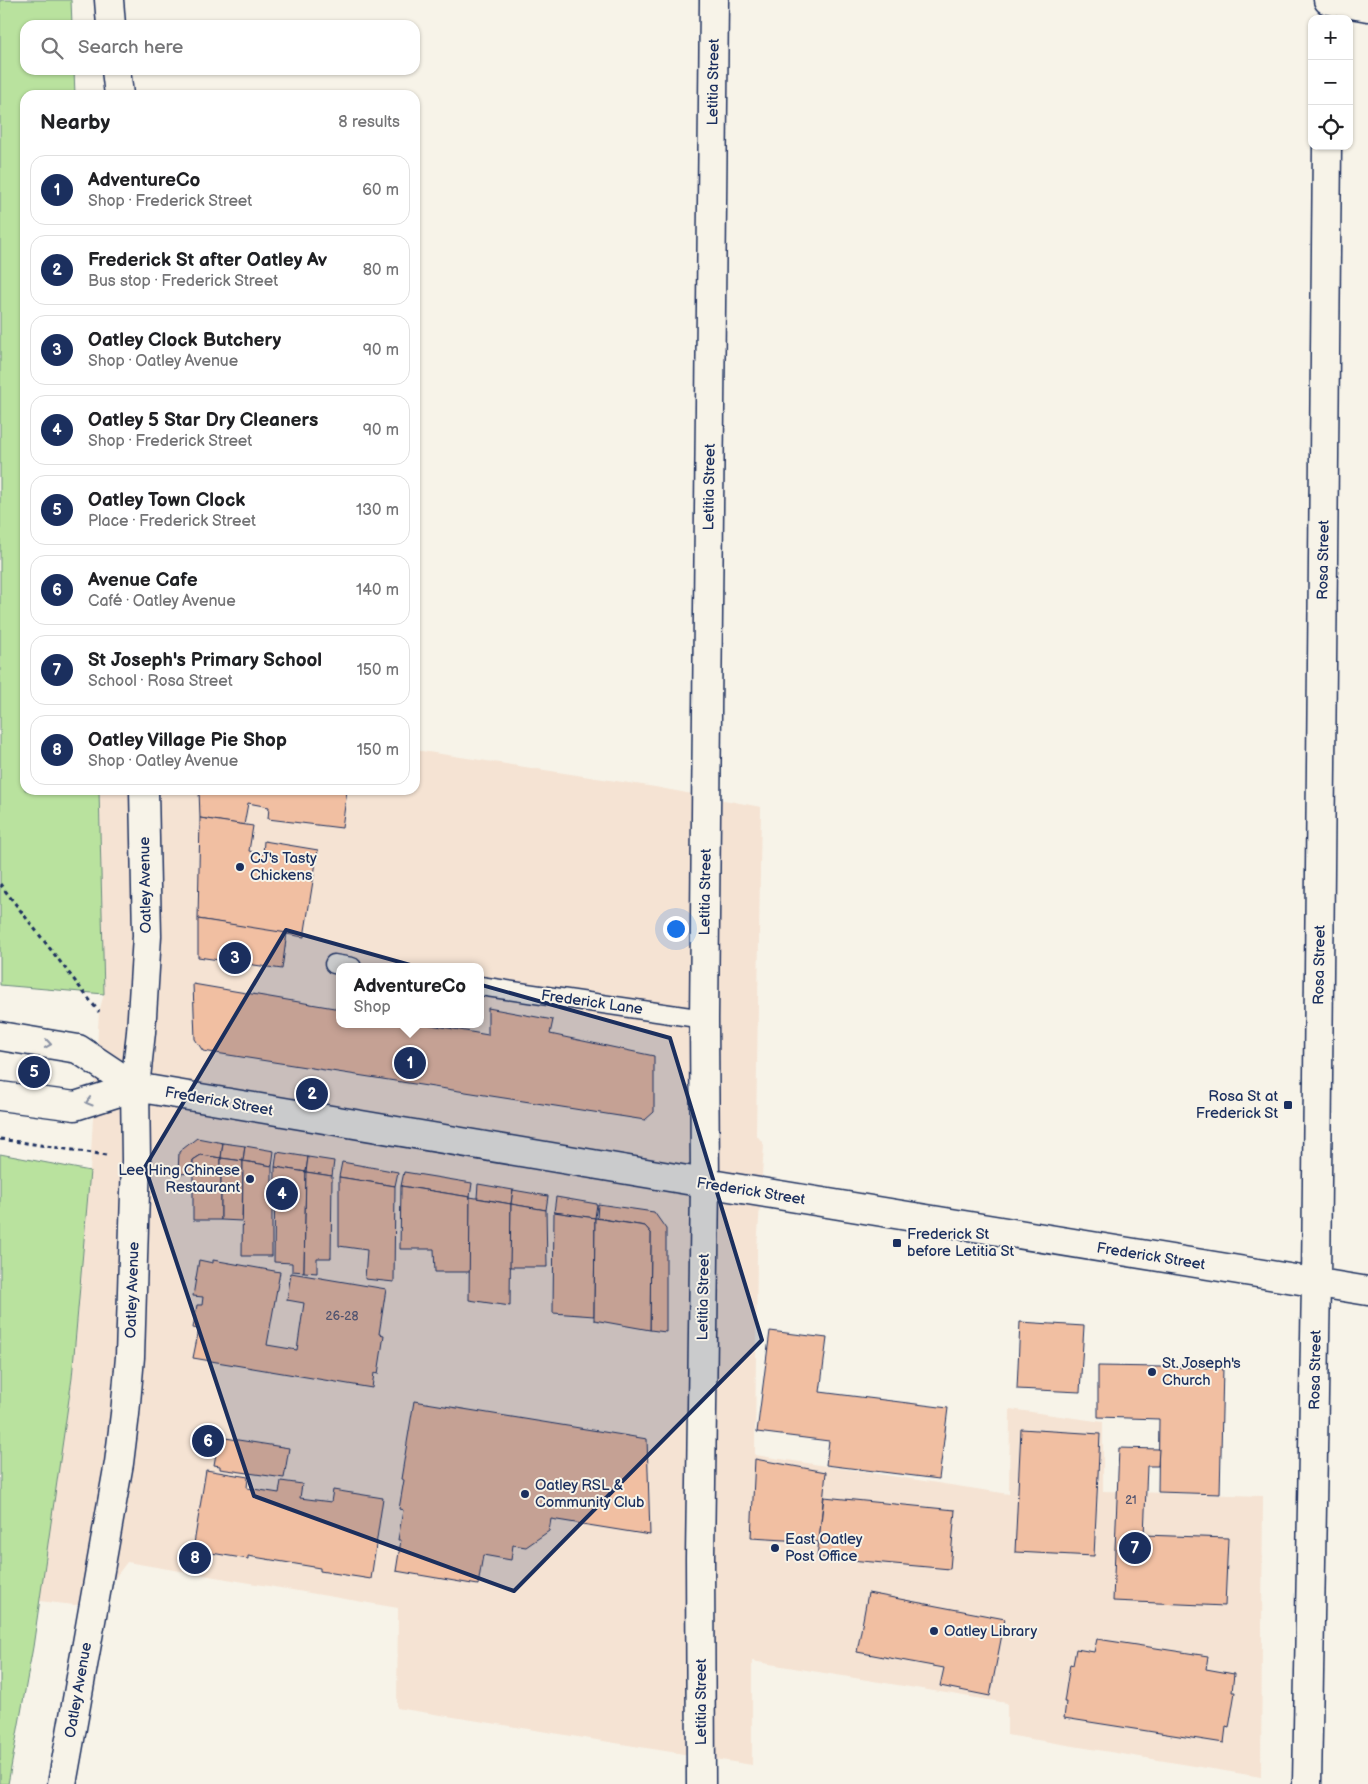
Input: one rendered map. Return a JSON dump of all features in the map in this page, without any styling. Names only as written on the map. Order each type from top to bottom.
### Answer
[{"type":"street","points":[[109,0],[111,20]]},
{"type":"street","name":"Letitia Street","points":[[701,1784],[700,1558],[705,1183],[704,1019],[714,0]]},
{"type":"street","points":[[1328,15],[1328,0],[1368,7]]},
{"type":"street","points":[[117,75],[118,90]]},
{"type":"street","name":"Rosa Street","points":[[1306,1784],[1316,1283],[1327,150]]},
{"type":"street","name":"Oatley Avenue","points":[[62,1784],[119,1463],[130,1357],[136,1160],[135,1087],[141,1032],[146,936],[144,795]]},
{"type":"street","name":"Frederick Street","points":[[0,1036],[78,1049],[135,1087],[705,1183],[1368,1291]]},
{"type":"street","name":"Frederick Street","points":[[0,1096],[76,1106],[135,1087]]},
{"type":"lane","name":"Frederick Lane","points":[[484,987],[704,1019]]},
{"type":"path","points":[[0,884],[99,1012]]},
{"type":"path","points":[[0,1138],[136,1160]]},
{"type":"highlighted area","points":[[286,930],[670,1038],[762,1340],[514,1591],[254,1496],[145,1167]]},
{"type":"shaded area","points":[[420,751],[655,787],[761,807],[756,1134],[764,1145],[757,1249],[755,1455],[1009,1494],[1010,1409],[1103,1422],[1103,1491],[1263,1496],[1261,1777],[1007,1735],[1007,1703],[752,1661],[752,1765],[397,1708],[398,1608],[127,1562],[93,1607],[39,1601],[72,1378],[90,1171],[99,1012],[104,994],[99,795],[420,795]]},
{"type":"green space","points":[[0,0],[71,0],[72,20],[20,20],[20,75],[74,75],[75,90],[20,90],[20,795],[99,795],[104,994],[0,985]]},
{"type":"green space","points":[[0,1154],[90,1171],[72,1378],[33,1647],[8,1784],[0,1784]]},
{"type":"building","points":[[199,795],[346,795],[342,828],[268,819],[269,807],[248,803],[244,825],[200,818]]},
{"type":"building","points":[[200,818],[253,826],[249,851],[263,854],[264,841],[318,850],[304,937],[198,919]]},
{"type":"building","points":[[198,919],[287,933],[282,969],[198,957]]},
{"type":"building","points":[[193,984],[336,1008],[336,1028],[448,1028],[488,1035],[488,1008],[553,1020],[550,1034],[654,1056],[654,1112],[645,1120],[203,1051],[195,1039]]},
{"type":"building","points":[[30,1066],[41,1068],[39,1078],[28,1077]]},
{"type":"building","points":[[197,1138],[223,1143],[221,1158],[201,1155],[193,1160],[193,1173],[178,1174],[179,1152]]},
{"type":"building","points":[[223,1143],[245,1146],[243,1161],[221,1158]]},
{"type":"building","points":[[245,1146],[274,1151],[272,1166],[243,1161]]},
{"type":"building","points":[[277,1152],[308,1157],[306,1172],[275,1167]]},
{"type":"building","points":[[201,1155],[221,1158],[221,1220],[193,1220],[193,1160]]},
{"type":"building","points":[[308,1157],[334,1161],[332,1176],[306,1172]]},
{"type":"building","points":[[221,1158],[243,1161],[242,1221],[221,1220]]},
{"type":"building","points":[[243,1161],[272,1166],[272,1256],[242,1256]]},
{"type":"building","points":[[342,1162],[398,1172],[395,1186],[339,1177]]},
{"type":"building","points":[[275,1167],[306,1172],[304,1272],[292,1271],[292,1263],[274,1262]]},
{"type":"building","points":[[306,1172],[332,1176],[331,1258],[317,1258],[317,1273],[304,1272]]},
{"type":"building","points":[[404,1172],[472,1183],[470,1197],[401,1186]]},
{"type":"building","points":[[339,1177],[395,1186],[394,1282],[365,1279],[367,1250],[339,1246]]},
{"type":"building","points":[[478,1184],[513,1190],[511,1204],[477,1198]]},
{"type":"building","points":[[401,1186],[470,1197],[470,1272],[435,1272],[434,1249],[400,1249]]},
{"type":"building","points":[[513,1190],[548,1196],[546,1210],[511,1204]]},
{"type":"building","points":[[470,1197],[511,1204],[510,1306],[469,1300]]},
{"type":"building","points":[[556,1197],[597,1204],[595,1218],[554,1212]]},
{"type":"building","points":[[511,1204],[546,1210],[547,1267],[510,1267]]},
{"type":"building","points":[[598,1204],[654,1212],[666,1229],[666,1332],[650,1330],[651,1233],[645,1226],[597,1218]]},
{"type":"building","points":[[554,1212],[595,1218],[594,1316],[553,1313]]},
{"type":"building","points":[[595,1218],[645,1226],[651,1233],[650,1330],[594,1320]]},
{"type":"building","points":[[199,1260],[213,1263],[213,1260],[280,1272],[267,1345],[297,1350],[304,1303],[287,1300],[291,1273],[386,1289],[379,1334],[384,1335],[378,1374],[374,1373],[372,1388],[193,1358],[199,1329],[193,1328],[197,1305],[202,1305],[203,1297],[193,1296]]},
{"type":"building","points":[[1020,1322],[1084,1326],[1080,1392],[1017,1389]]},
{"type":"building","points":[[770,1331],[827,1338],[820,1392],[948,1408],[939,1479],[826,1465],[829,1441],[757,1432]]},
{"type":"building","points":[[1098,1366],[1223,1368],[1220,1494],[1158,1492],[1159,1419],[1098,1417]]},
{"type":"building","name":"Oatley RSL & Community Club","points":[[414,1401],[647,1439],[650,1535],[551,1519],[549,1531],[526,1547],[513,1545],[511,1560],[483,1555],[478,1585],[396,1571],[401,1540],[398,1540],[403,1510],[399,1509],[404,1480],[401,1479]]},
{"type":"building","points":[[1021,1429],[1100,1434],[1094,1556],[1015,1552]]},
{"type":"building","points":[[219,1437],[289,1448],[284,1478],[220,1469],[220,1466],[214,1465]]},
{"type":"building","points":[[1119,1448],[1159,1449],[1158,1466],[1147,1466],[1144,1535],[1228,1538],[1225,1606],[1113,1601]]},
{"type":"building","points":[[755,1459],[826,1472],[819,1542],[751,1538]]},
{"type":"building","points":[[206,1470],[248,1477],[247,1488],[279,1493],[281,1481],[302,1484],[300,1498],[331,1502],[333,1490],[383,1498],[371,1579],[320,1571],[320,1568],[248,1556],[248,1559],[193,1550]]},
{"type":"building","points":[[824,1497],[955,1510],[950,1569],[817,1557]]},
{"type":"building","points":[[868,1593],[1005,1619],[990,1696],[940,1686],[944,1668],[857,1652]]},
{"type":"building","points":[[1097,1639],[1208,1656],[1206,1669],[1234,1674],[1232,1692],[1235,1692],[1229,1728],[1226,1727],[1224,1743],[1064,1718],[1066,1702],[1064,1702],[1070,1664],[1073,1665],[1076,1649],[1094,1652]]},
{"type":"place","name":"CJ's Tasty Chickens","points":[[240,867]]},
{"type":"place","name":"Oatley Clock Butchery","points":[[235,958]]},
{"type":"place","name":"AdventureCo","points":[[410,1063]]},
{"type":"place","name":"Oatley Town Clock","points":[[34,1072]]},
{"type":"place","name":"Frederick St after Oatley Av","points":[[312,1094]]},
{"type":"place","name":"Rosa St at Frederick St","points":[[1288,1105]]},
{"type":"place","name":"Lee Hing Chinese Restaurant","points":[[250,1179]]},
{"type":"place","name":"Oatley 5 Star Dry Cleaners","points":[[282,1194]]},
{"type":"place","name":"Frederick St before Letitia St","points":[[897,1243]]},
{"type":"place","name":"St. Joseph's Church","points":[[1152,1372]]},
{"type":"place","name":"Avenue Cafe","points":[[208,1441]]},
{"type":"place","name":"Oatley RSL & Community Club","points":[[525,1494]]},
{"type":"place","name":"East Oatley Post Office","points":[[775,1548]]},
{"type":"place","name":"St Joseph's Primary School","points":[[1135,1548]]},
{"type":"place","name":"Oatley Village Pie Shop","points":[[195,1558]]},
{"type":"place","name":"Oatley Library","points":[[934,1631]]}]
